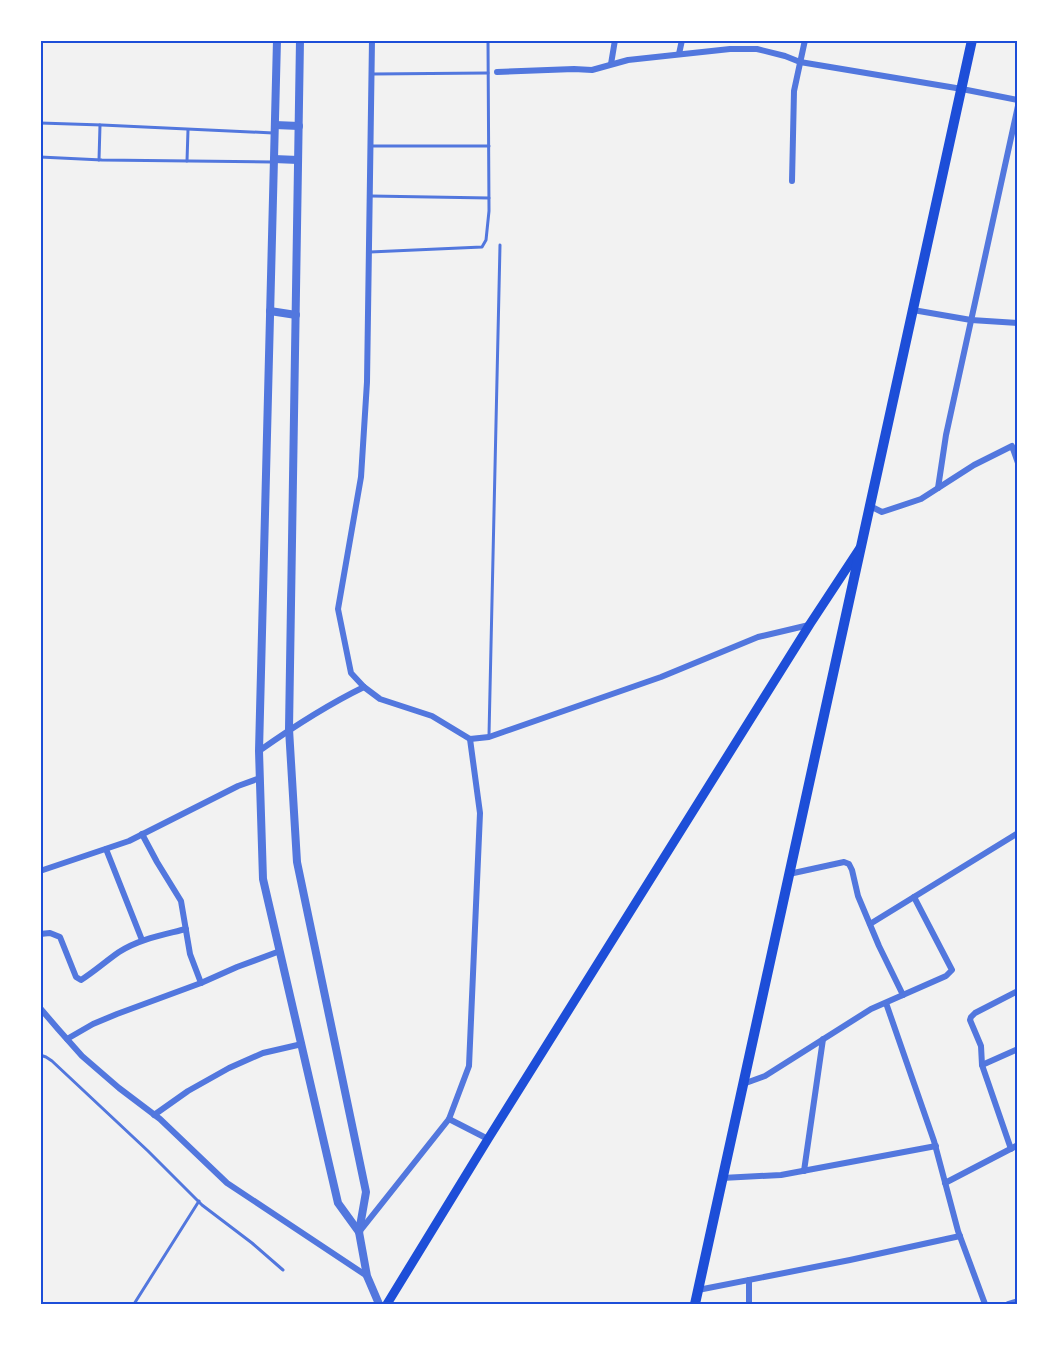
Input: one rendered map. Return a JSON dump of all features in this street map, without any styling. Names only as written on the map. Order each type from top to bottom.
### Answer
[{"type":"main road","points":[[695,1305],[972,40]]},
{"type":"main road","points":[[387,1305],[488,1139],[861,546]]},
{"type":"street","points":[[277,40],[259,751],[264,879],[338,1203],[359,1232]]},
{"type":"street","points":[[300,40],[289,729],[297,862],[366,1192],[359,1232],[367,1276],[380,1305]]},
{"type":"street","points":[[372,40],[367,382],[361,477],[338,609],[351,673],[380,699],[432,716],[470,739],[489,737],[661,677],[758,637],[810,624]]},
{"type":"street","points":[[611,64],[615,40]]},
{"type":"street","points":[[679,54],[682,40]]},
{"type":"street","points":[[730,49],[732,40]]},
{"type":"street","points":[[792,181],[794,91],[805,40]]},
{"type":"street","points":[[497,72],[592,70],[628,60],[730,49],[757,49],[800,62],[962,88],[1017,100]]},
{"type":"street","points":[[938,488],[946,435],[1017,106]]},
{"type":"street","points":[[275,129],[298,126]]},
{"type":"street","points":[[274,161],[298,159]]},
{"type":"street","points":[[913,310],[972,320],[1017,323]]},
{"type":"street","points":[[270,311],[296,315]]},
{"type":"street","points":[[870,506],[882,512],[921,499],[974,465],[1015,445],[1017,462]]},
{"type":"street","points":[[259,751],[289,729],[364,687]]},
{"type":"street","points":[[359,1232],[449,1119],[469,1066],[480,813],[470,739]]},
{"type":"street","points":[[40,872],[129,841],[238,786],[260,778]]},
{"type":"street","points":[[142,834],[181,901],[190,954],[201,983]]},
{"type":"street","points":[[870,924],[1017,834]]},
{"type":"street","points":[[106,849],[142,940]]},
{"type":"street","points":[[789,874],[844,862],[849,864],[858,896],[903,995]]},
{"type":"street","points":[[743,1084],[765,1076],[871,1010],[946,976],[951,970],[914,897]]},
{"type":"street","points":[[40,934],[50,933],[60,937],[76,977],[81,980],[120,952],[142,940],[186,929]]},
{"type":"street","points":[[67,1039],[117,1014],[280,951]]},
{"type":"street","points":[[1011,1149],[982,1065],[981,1046],[970,1020],[975,1013],[1017,991]]},
{"type":"street","points":[[886,1003],[936,1146],[960,1236],[985,1305]]},
{"type":"street","points":[[40,1008],[82,1056],[154,1115],[227,1184],[367,1276]]},
{"type":"street","points":[[804,1172],[823,1039]]},
{"type":"street","points":[[154,1115],[188,1091],[229,1068],[264,1053],[302,1044]]},
{"type":"street","points":[[982,1065],[1017,1049]]},
{"type":"street","points":[[449,1119],[488,1139]]},
{"type":"street","points":[[945,1183],[1017,1145]]},
{"type":"street","points":[[722,1178],[804,1172],[936,1146]]},
{"type":"street","points":[[698,1290],[960,1236]]},
{"type":"street","points":[[748,1305],[749,1280]]},
{"type":"street","points":[[1008,1305],[1017,1301]]},
{"type":"lane","points":[[369,252],[482,247],[486,240],[489,211],[488,40]]},
{"type":"lane","points":[[371,74],[488,73]]},
{"type":"lane","points":[[40,123],[188,130],[275,129]]},
{"type":"lane","points":[[99,160],[100,125]]},
{"type":"lane","points":[[187,161],[188,130]]},
{"type":"lane","points":[[370,146],[489,146]]},
{"type":"lane","points":[[40,157],[99,160],[274,161]]},
{"type":"lane","points":[[369,196],[489,198]]},
{"type":"lane","points":[[489,737],[500,245]]},
{"type":"lane","points":[[40,1055],[46,1056],[199,1201],[283,1270]]},
{"type":"lane","points":[[134,1305],[199,1201]]}]
